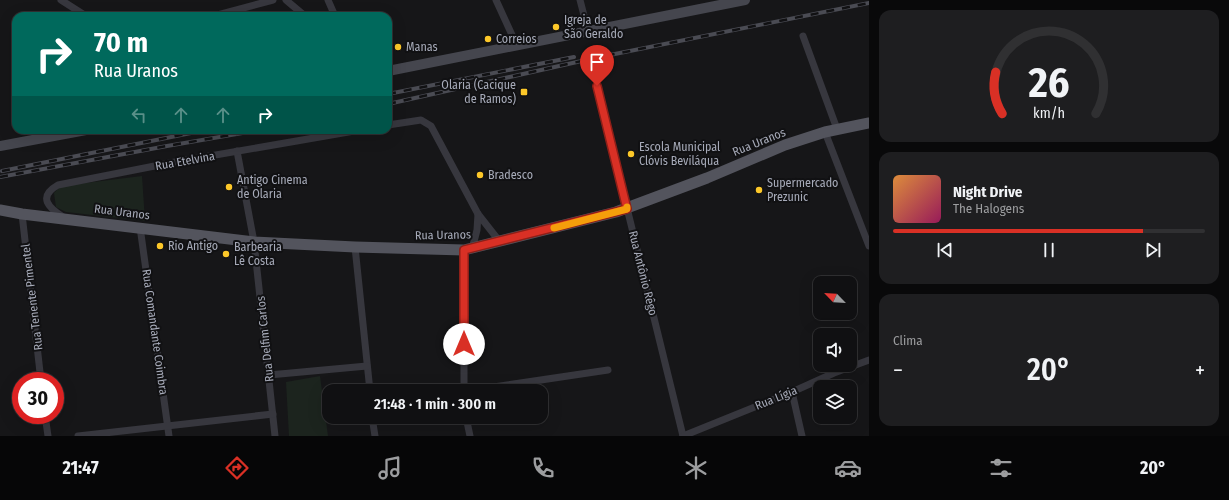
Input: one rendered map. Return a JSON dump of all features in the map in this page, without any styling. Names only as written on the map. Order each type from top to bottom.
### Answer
[{"type":"main road","points":[[392,70],[588,32],[721,2],[745,0]]},
{"type":"main road","name":"Rua Uranos","points":[[0,210],[22,214],[140,227],[254,242],[355,247],[468,249],[627,209],[707,178],[785,145],[837,128],[869,123]]},
{"type":"main road","points":[[0,145],[63,134]]},
{"type":"street","points":[[61,0],[80,12]]},
{"type":"street","points":[[229,12],[273,0]]},
{"type":"street","points":[[286,0],[300,12]]},
{"type":"street","points":[[328,0],[333,12]]},
{"type":"street","points":[[496,0],[517,46]]},
{"type":"street","points":[[580,0],[588,32]]},
{"type":"street","points":[[803,36],[837,128]]},
{"type":"street","name":"Rua Antônio Rêgo","points":[[597,86],[683,436]]},
{"type":"street","points":[[392,124],[424,120],[431,126],[478,214],[500,242]]},
{"type":"street","points":[[825,132],[869,246]]},
{"type":"street","name":"Rua Etelvina","points":[[66,219],[54,211],[46,200],[51,189],[58,186],[237,151],[337,134]]},
{"type":"street","name":"Rua Delfim Carlos","points":[[237,151],[254,242],[275,436]]},
{"type":"street","name":"Rua Tenente Pimentel","points":[[22,214],[40,372]]},
{"type":"street","points":[[464,384],[468,249],[477,230],[478,214]]},
{"type":"street","name":"Rua Comandante Coimbra","points":[[140,227],[169,436]]},
{"type":"street","points":[[355,247],[369,384]]},
{"type":"street","name":"Rua Lígia","points":[[683,436],[792,392],[834,373],[869,360]]},
{"type":"street","points":[[268,375],[367,366]]},
{"type":"street","points":[[514,384],[608,370]]},
{"type":"street","points":[[792,392],[802,436]]},
{"type":"street","points":[[78,436],[273,414]]},
{"type":"street","points":[[46,424],[48,436]]},
{"type":"street","points":[[373,424],[374,436]]},
{"type":"street","points":[[467,424],[470,436]]},
{"type":"shaded area","points":[[142,176],[145,221],[66,212],[56,207],[54,193],[61,186]]},
{"type":"shaded area","points":[[320,376],[322,391],[322,424],[326,424],[328,436],[289,436],[286,382]]},
{"type":"railway","points":[[392,103],[595,58],[869,3]]},
{"type":"railway","points":[[392,93],[574,57]]},
{"type":"railway","points":[[2,171],[186,134]]},
{"type":"railway","points":[[0,177],[237,134]]},
{"type":"slow traffic","points":[[554,228],[627,209],[627,207]]},
{"type":"place","name":"Igreja de São Geraldo","points":[[556,27]]},
{"type":"place","name":"Correios","points":[[488,39]]},
{"type":"place","name":"Manas","points":[[398,47]]},
{"type":"place","name":"Olaria (Cacique de Ramos)","points":[[524,92]]},
{"type":"place","name":"Escola Municipal Clóvis Beviláqua","points":[[631,154]]},
{"type":"place","name":"Bradesco","points":[[480,175]]},
{"type":"place","name":"Antigo Cinema de Olaria","points":[[229,187]]},
{"type":"place","name":"Supermercado Prezunic","points":[[759,190]]},
{"type":"place","name":"Rio Antigo","points":[[160,246]]},
{"type":"place","name":"Barbearia Lê Costa","points":[[226,254]]},
{"type":"route","points":[[464,344],[464,250],[627,209],[597,86]]}]
